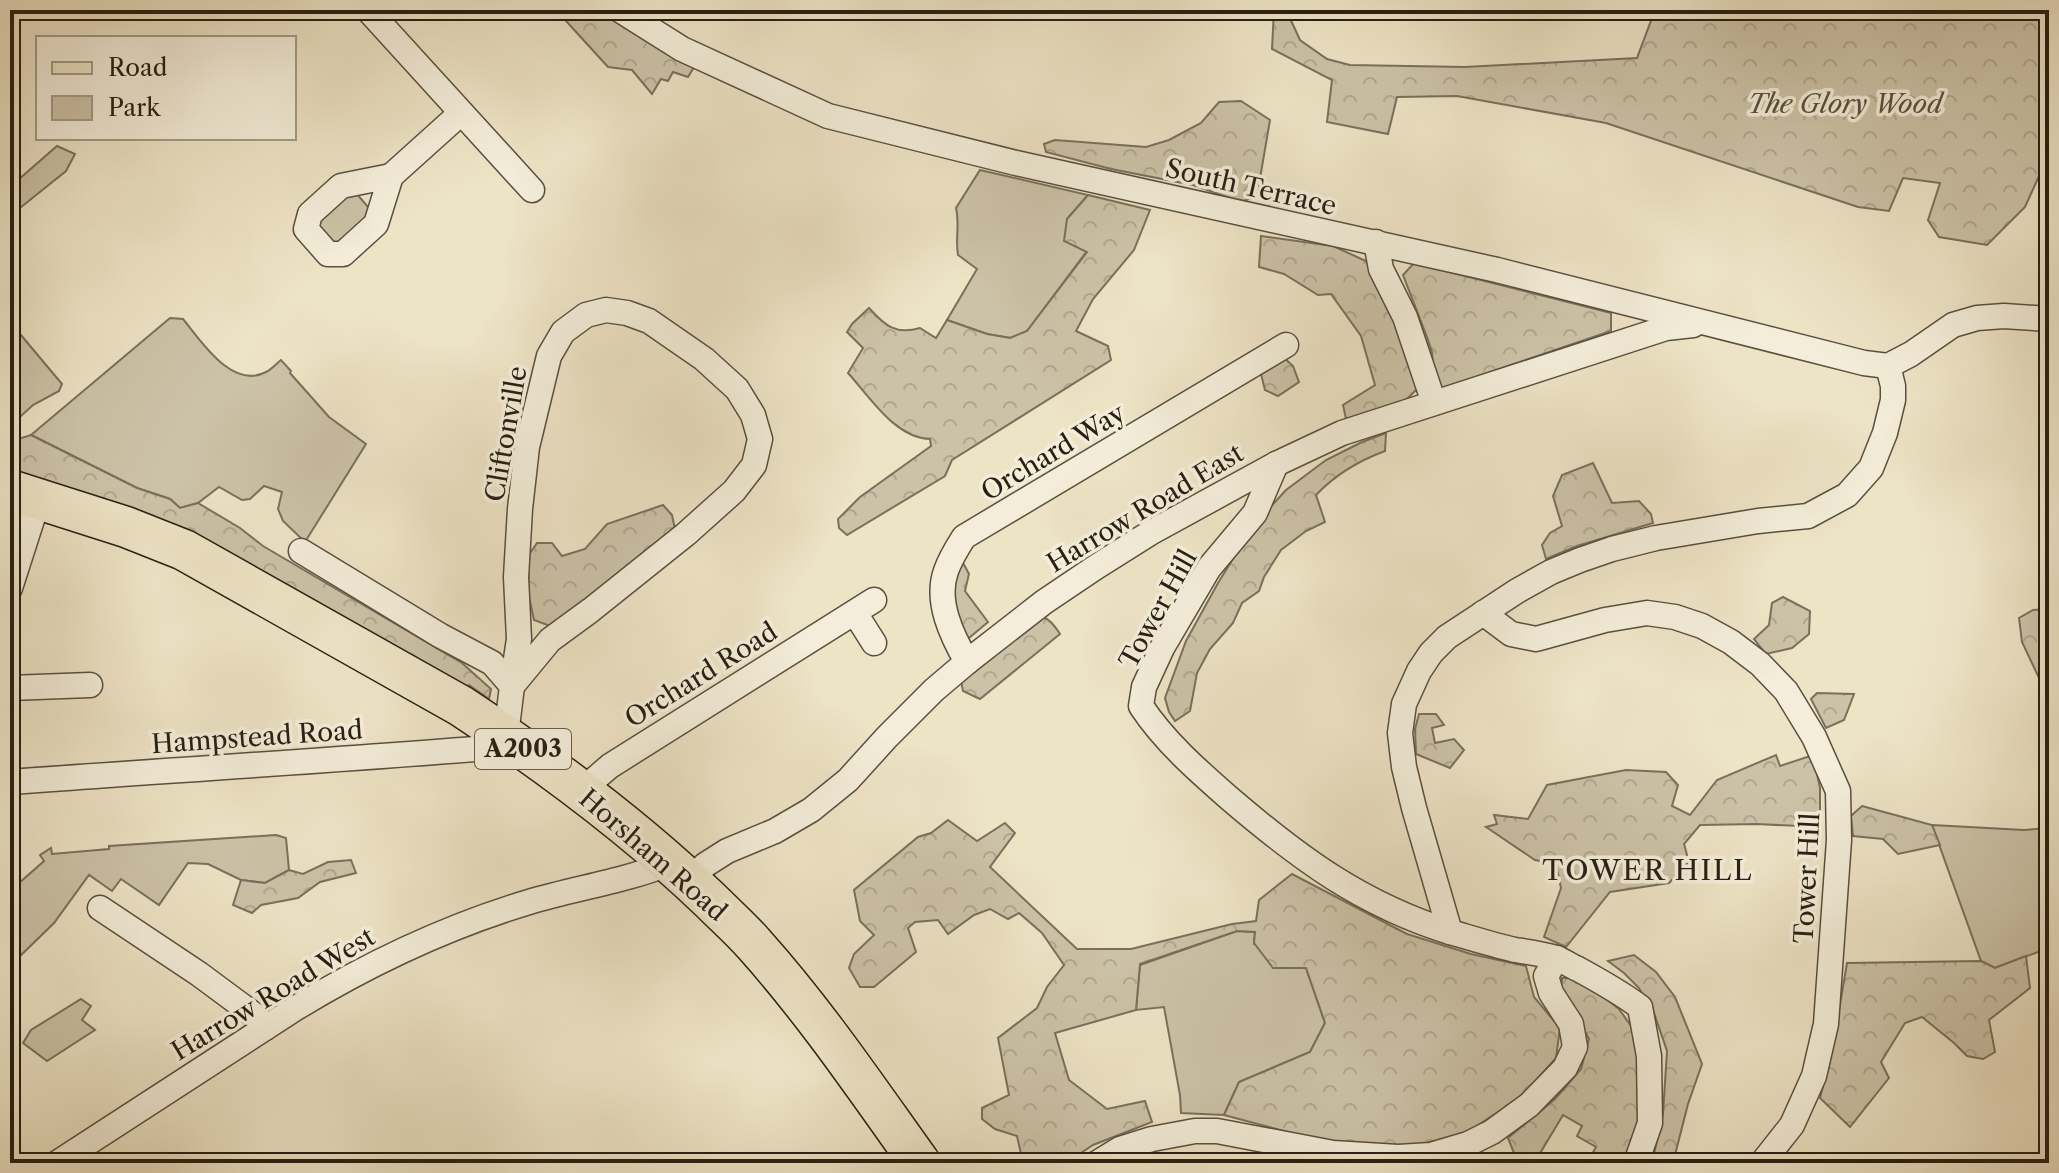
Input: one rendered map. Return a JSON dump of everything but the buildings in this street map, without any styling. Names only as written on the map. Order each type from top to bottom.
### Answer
[{"type":"main road","name":"Horsham Road","points":[[24,494],[126,527],[184,550],[461,706],[583,793],[680,872],[753,943],[824,1029],[920,1163]]},
{"type":"street","points":[[368,10],[532,190]]},
{"type":"street","name":"South Terrace","points":[[620,10],[682,49],[828,116],[1016,163],[1497,270],[1864,363],[1888,366]]},
{"type":"street","points":[[391,176],[461,113]]},
{"type":"street","points":[[1376,242],[1381,269],[1405,317],[1434,403]]},
{"type":"street","name":"Cliftonville","points":[[501,733],[508,719],[512,686],[519,639],[516,577],[527,447],[549,356],[563,332],[586,315],[606,310],[627,313],[649,321],[671,336],[704,359],[737,389],[753,415],[760,439],[754,465],[734,491],[686,534],[550,640],[512,686]]},
{"type":"street","points":[[1450,932],[1404,767],[1400,733],[1404,704],[1431,653],[1447,637],[1551,572],[1612,549],[1656,538],[1808,516],[1847,495],[1871,468],[1885,433],[1893,400],[1888,366],[1953,325],[1977,318],[2004,316],[2049,319]]},
{"type":"street","name":"Harrow Road East","points":[[680,872],[705,865],[811,810],[848,780],[934,690],[1044,602],[1150,533],[1276,464],[1342,433],[1434,403],[1666,328],[1707,324]]},
{"type":"street","name":"Orchard Way","points":[[967,662],[946,616],[942,594],[945,573],[964,537],[1286,345]]},
{"type":"street","name":"Tower Hill","points":[[1276,464],[1255,513],[1209,568],[1162,648],[1144,687],[1141,706],[1170,743],[1259,824],[1309,863],[1353,890],[1398,913],[1450,932],[1557,958],[1618,990],[1640,1007],[1649,1056],[1650,1123],[1636,1163]]},
{"type":"street","points":[[10,588],[24,494]]},
{"type":"street","points":[[301,551],[441,636],[492,663],[512,686]]},
{"type":"street","name":"Orchard Road","points":[[583,793],[610,766],[865,607],[874,643]]},
{"type":"street","name":"Tower Hill","points":[[1483,613],[1511,634],[1536,639],[1605,620],[1647,613],[1675,617],[1702,626],[1731,642],[1760,664],[1786,691],[1814,737],[1838,791],[1839,840],[1826,1024],[1814,1076],[1792,1125],[1762,1163]]},
{"type":"street","points":[[10,688],[90,685]]},
{"type":"street","name":"Hampstead Road","points":[[10,782],[487,748],[501,733]]},
{"type":"street","name":"Harrow Road West","points":[[57,1163],[337,983],[395,953],[460,924],[529,902],[644,873],[680,872]]},
{"type":"street","points":[[1398,913],[1421,898],[1434,882]]},
{"type":"street","points":[[100,908],[199,974],[257,1017],[265,1028]]},
{"type":"street","points":[[1097,1163],[1124,1156],[1152,1139],[1195,1131],[1217,1131],[1333,1153],[1398,1157],[1431,1155],[1468,1144],[1492,1132],[1529,1105],[1565,1068],[1575,1047],[1571,1024],[1551,993],[1546,976],[1557,958]]},
{"type":"green space","points":[[556,10],[599,10],[694,67],[688,77],[673,72],[668,81],[661,79],[652,94],[632,70],[608,67]]},
{"type":"green space","name":"The Glory Wood","points":[[1274,10],[1290,10],[1288,14],[1300,40],[1327,59],[1350,65],[1465,67],[1637,58],[1655,10],[2049,10],[2049,154],[2025,207],[1987,245],[1939,237],[1928,220],[1940,183],[1903,178],[1889,211],[1858,207],[1606,123],[1457,96],[1397,97],[1388,134],[1327,122],[1332,80],[1272,49]]},
{"type":"green space","points":[[1241,101],[1270,120],[1257,196],[1241,202],[1193,185],[1046,152],[1044,144],[1055,140],[1146,147],[1169,140],[1201,123],[1219,102]]},
{"type":"green space","points":[[57,146],[75,154],[66,171],[10,216],[10,187]]},
{"type":"green space","points":[[980,170],[1088,195],[1067,219],[1087,251],[1027,331],[1011,338],[987,334],[947,320],[977,269],[958,255],[956,208]]},
{"type":"green space","points":[[356,193],[369,208],[367,219],[337,245],[328,244],[316,221],[345,194]]},
{"type":"green space","points":[[1088,195],[1150,210],[1134,250],[1093,299],[1076,331],[1108,346],[1111,360],[952,460],[945,476],[847,535],[839,528],[838,519],[860,497],[931,446],[930,439],[917,437],[894,424],[848,373],[863,348],[847,332],[852,324],[869,308],[892,327],[904,330],[920,328],[936,338],[947,320],[987,334],[1010,338],[1027,331],[1087,252],[1064,241],[1067,219]]},
{"type":"green space","points":[[1261,236],[1333,246],[1366,261],[1383,291],[1418,388],[1405,401],[1346,419],[1343,405],[1375,385],[1361,336],[1331,294],[1318,295],[1284,274],[1259,267]]},
{"type":"green space","points":[[1414,263],[1611,313],[1611,331],[1443,388],[1434,379],[1432,352],[1403,275]]},
{"type":"green space","points":[[170,318],[183,319],[218,360],[241,374],[253,376],[266,372],[281,360],[329,417],[366,444],[305,542],[283,521],[278,509],[282,492],[264,486],[250,499],[242,500],[219,487],[198,503],[180,508],[170,499],[137,488],[31,435]]},
{"type":"green space","points":[[10,322],[62,384],[59,391],[33,405],[10,426]]},
{"type":"green space","points":[[1282,356],[1293,366],[1299,382],[1278,396],[1265,390],[1260,370]]},
{"type":"green space","points":[[1386,433],[1385,451],[1348,469],[1316,495],[1325,522],[1306,531],[1281,550],[1259,591],[1242,603],[1233,623],[1210,649],[1197,673],[1190,711],[1175,721],[1165,698],[1186,641],[1254,525],[1286,490],[1326,460]]},
{"type":"green space","points":[[31,435],[137,488],[170,499],[180,508],[198,503],[263,546],[462,663],[491,689],[489,699],[469,685],[459,695],[10,483],[10,439]]},
{"type":"green space","points":[[1593,463],[1612,503],[1639,501],[1651,514],[1653,523],[1577,546],[1546,559],[1542,545],[1550,533],[1562,526],[1553,496],[1562,475]]},
{"type":"green space","points":[[663,505],[672,515],[675,529],[550,626],[534,620],[529,597],[528,556],[537,543],[552,543],[562,556],[585,549],[607,524]]},
{"type":"green space","points":[[962,561],[969,574],[965,591],[988,622],[963,643],[949,578]]},
{"type":"green space","points":[[1783,597],[1810,611],[1809,634],[1792,648],[1766,654],[1754,639],[1769,625],[1772,603]]},
{"type":"green space","points":[[2049,609],[2049,699],[2022,642],[2019,618],[2033,610]]},
{"type":"green space","points":[[1036,614],[1050,621],[1060,634],[980,699],[963,691],[960,676]]},
{"type":"green space","points":[[1817,693],[1854,694],[1844,720],[1826,728],[1811,699]]},
{"type":"green space","points":[[1419,714],[1436,714],[1444,725],[1432,728],[1435,743],[1454,739],[1464,750],[1450,768],[1416,754],[1415,729]]},
{"type":"green space","points":[[1776,755],[1780,766],[1813,755],[1820,788],[1820,827],[1700,825],[1684,844],[1689,862],[1669,883],[1610,892],[1566,947],[1544,937],[1561,888],[1556,864],[1535,860],[1486,827],[1497,824],[1494,815],[1528,819],[1547,785],[1626,770],[1666,772],[1678,785],[1672,806],[1690,815],[1717,780]]},
{"type":"green space","points":[[1862,806],[1932,825],[1940,845],[1898,854],[1883,839],[1853,836],[1851,816]]},
{"type":"green space","points":[[948,820],[977,841],[1005,823],[1015,833],[990,867],[1077,949],[1131,949],[1256,921],[1259,900],[1292,874],[1407,934],[1471,954],[1526,966],[1534,997],[1560,1028],[1556,1058],[1521,1097],[1466,1133],[1423,1144],[1365,1147],[1322,1141],[1224,1115],[1239,1082],[1310,1052],[1325,1023],[1306,968],[1273,968],[1254,943],[1255,932],[1237,931],[1140,964],[1136,1010],[1055,1033],[1069,1080],[1107,1109],[1145,1101],[1152,1122],[1093,1145],[1066,1163],[1023,1163],[1017,1136],[995,1129],[982,1119],[982,1108],[1009,1095],[998,1038],[1037,1008],[1047,987],[1064,965],[1042,933],[1019,913],[1008,919],[990,909],[974,915],[948,934],[938,920],[915,922],[908,928],[916,952],[874,987],[860,987],[849,968],[854,954],[874,935],[860,921],[854,890],[918,837],[931,833]]},
{"type":"green space","points":[[1932,825],[2024,830],[2049,828],[2049,948],[1995,968],[1981,961]]},
{"type":"green space","points":[[276,835],[286,838],[289,870],[265,883],[241,880],[208,864],[188,863],[159,905],[121,879],[112,891],[89,875],[54,923],[15,961],[10,962],[10,891],[44,861],[40,855],[51,848],[52,854],[109,849],[109,846]]},
{"type":"green space","points":[[351,860],[356,873],[320,882],[298,898],[261,905],[252,913],[233,905],[241,880],[265,883],[289,870],[303,874],[328,862]]},
{"type":"green space","points":[[1237,931],[1255,932],[1254,944],[1306,968],[1325,1023],[1310,1052],[1239,1082],[1224,1115],[1181,1113],[1164,1007],[1136,1010],[1140,965]]},
{"type":"green space","points":[[1634,955],[1656,972],[1675,997],[1702,1064],[1671,1163],[1652,1163],[1663,1114],[1667,1051],[1654,1013],[1639,988],[1608,961]]},
{"type":"green space","points":[[2026,956],[2030,988],[1989,1020],[1995,1052],[1983,1059],[1967,1056],[1922,1017],[1905,1023],[1881,1062],[1889,1078],[1850,1127],[1820,1098],[1833,1046],[1847,963],[1981,961],[1995,968]]},
{"type":"green space","points":[[1562,978],[1579,978],[1619,1009],[1636,1033],[1642,1072],[1639,1132],[1627,1163],[1587,1163],[1596,1147],[1577,1136],[1582,1126],[1563,1115],[1539,1155],[1552,1163],[1518,1163],[1508,1138],[1555,1099],[1581,1069],[1589,1039],[1561,991]]},
{"type":"green space","points":[[81,999],[91,1006],[82,1020],[95,1030],[47,1061],[23,1043],[31,1030]]},
{"type":"district","name":"TOWER HILL","points":[[1648,870]]}]
